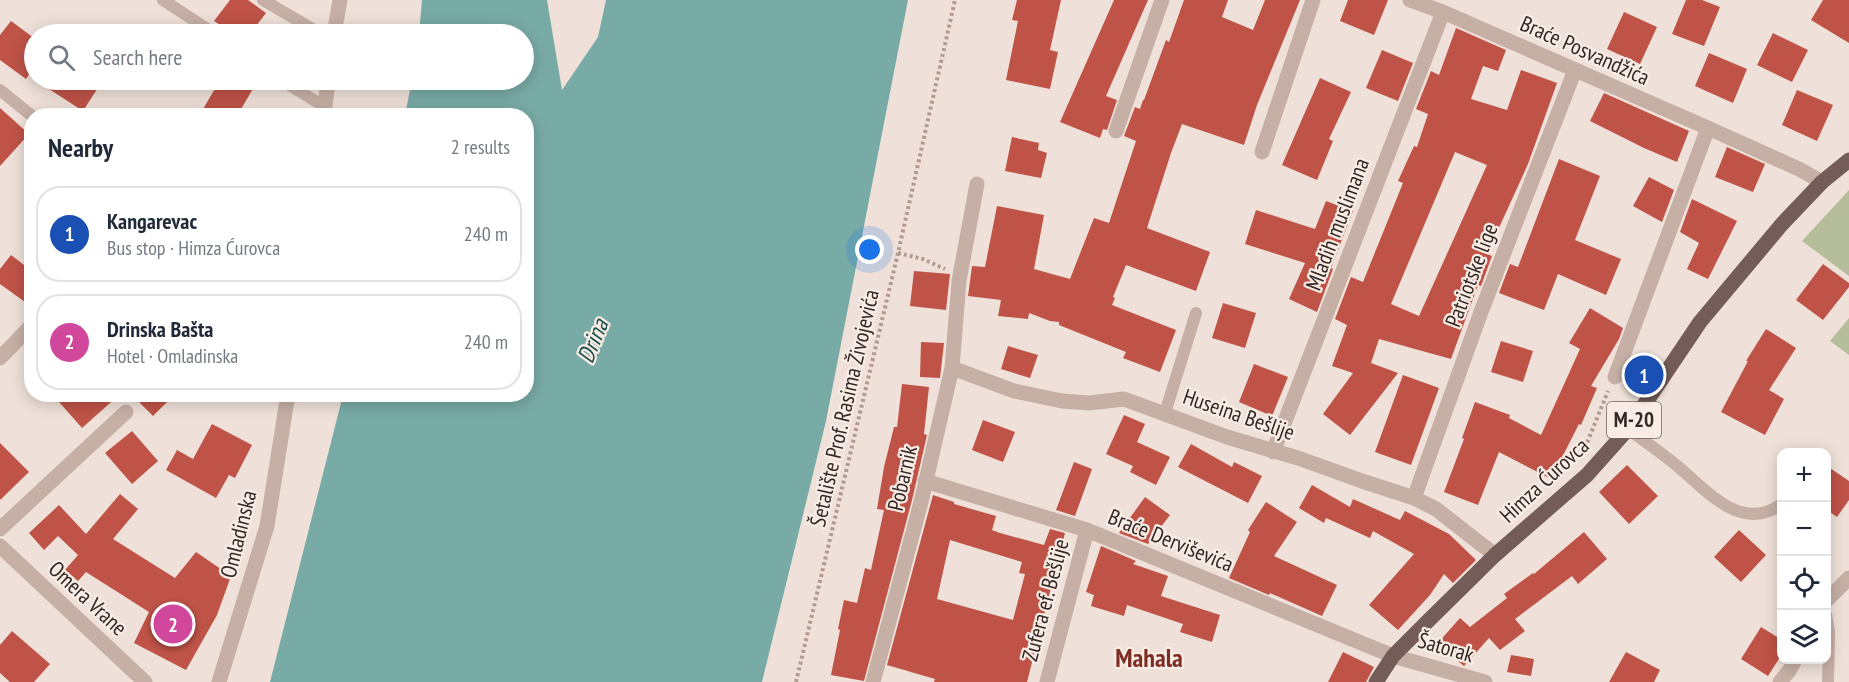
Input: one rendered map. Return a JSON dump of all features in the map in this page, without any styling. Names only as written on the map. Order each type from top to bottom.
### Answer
[{"type":"main road","name":"Himza Ćurovca","points":[[1394,656],[1495,555],[1587,476],[1628,429],[1700,322],[1782,224],[1822,182],[1849,160]]},
{"type":"main road","name":"M-20","points":[[1377,682],[1394,656]]},
{"type":"street","points":[[336,24],[340,0]]},
{"type":"street","points":[[1116,132],[1162,0]]},
{"type":"street","points":[[1262,152],[1313,0]]},
{"type":"street","name":"Braće Posvandžića","points":[[1410,0],[1443,12],[1708,128],[1799,169],[1822,182]]},
{"type":"street","name":"Mladih muslimana","points":[[1273,452],[1443,12]]},
{"type":"street","name":"Patriotske lige","points":[[1414,498],[1480,312],[1575,70]]},
{"type":"street","points":[[324,108],[327,90]]},
{"type":"street","points":[[1615,377],[1708,128]]},
{"type":"street","name":"Pobarnik","points":[[873,682],[926,481],[952,368],[958,281],[977,184]]},
{"type":"street","points":[[0,358],[24,333]]},
{"type":"street","name":"Huseina Bešlije","points":[[952,368],[1014,391],[1062,401],[1089,402],[1124,399],[1227,437],[1298,458],[1362,482],[1414,498],[1436,509],[1495,555]]},
{"type":"street","name":"Omladinska","points":[[219,682],[267,526],[287,402]]},
{"type":"street","points":[[0,529],[126,412]]},
{"type":"street","name":"Braće Derviševića","points":[[926,481],[1087,530],[1394,656]]},
{"type":"street","name":"Zufera ef. Bešlije","points":[[1047,682],[1087,530]]},
{"type":"street","name":"Omera Vrane","points":[[0,546],[145,682]]},
{"type":"street","points":[[1831,597],[1849,578]]},
{"type":"street","name":"Šatorak","points":[[1394,656],[1485,682]]},
{"type":"lane","points":[[163,0],[199,24]]},
{"type":"lane","points":[[263,0],[304,24]]},
{"type":"lane","points":[[0,90],[24,110]]},
{"type":"lane","points":[[295,90],[320,108]]},
{"type":"lane","points":[[1165,413],[1196,313]]},
{"type":"lane","points":[[1628,429],[1677,465],[1719,503],[1749,514],[1772,511],[1777,508]]},
{"type":"lane","points":[[1828,664],[1828,682]]},
{"type":"path","name":"Šetalište Prof. Rasima Živojevića","points":[[796,682],[898,254],[955,0]]},
{"type":"path","points":[[898,254],[923,259],[944,268],[958,281]]},
{"type":"path","points":[[1584,449],[1615,377]]},
{"type":"green space","points":[[1849,190],[1849,276],[1802,241]]},
{"type":"green space","points":[[1849,318],[1849,355],[1830,341]]},
{"type":"water","name":"Drina","points":[[422,0],[547,0],[562,90],[598,37],[606,0],[908,0],[826,421],[762,682],[270,682],[341,402],[534,402],[534,108],[406,108],[410,90],[534,90],[534,24],[420,24]]},
{"type":"building","points":[[230,0],[248,0],[266,13],[258,24],[219,24],[214,21]]},
{"type":"building","points":[[1017,0],[1061,0],[1050,50],[1058,52],[1050,89],[1006,80],[1018,21],[1012,20]]},
{"type":"building","points":[[1114,0],[1148,0],[1106,96],[1117,100],[1107,130],[1103,129],[1100,138],[1060,122]]},
{"type":"building","points":[[1184,0],[1228,0],[1222,17],[1253,30],[1265,0],[1300,0],[1257,105],[1244,145],[1182,124],[1171,153],[1147,228],[1210,252],[1196,291],[1126,265],[1113,297],[1115,298],[1112,305],[1176,330],[1160,372],[1123,358],[1126,352],[1059,325],[1059,322],[1029,313],[1028,319],[998,316],[1001,300],[968,296],[972,266],[985,267],[997,206],[1044,215],[1034,269],[1070,279],[1094,218],[1109,223],[1136,141],[1124,136],[1135,107],[1140,109],[1144,100],[1166,40],[1169,42]]},
{"type":"building","points":[[1348,0],[1388,0],[1374,35],[1340,21]]},
{"type":"building","points":[[1686,0],[1702,0],[1720,7],[1704,46],[1672,34]]},
{"type":"building","points":[[1823,0],[1849,0],[1849,43],[1811,20]]},
{"type":"building","points":[[1624,12],[1657,27],[1640,64],[1607,49]]},
{"type":"building","points":[[11,21],[24,31],[24,78],[0,60],[0,35]]},
{"type":"building","points":[[1456,28],[1506,50],[1498,71],[1483,66],[1471,99],[1507,110],[1521,70],[1557,83],[1528,164],[1487,254],[1492,256],[1481,286],[1478,285],[1451,359],[1379,339],[1371,363],[1398,373],[1350,435],[1323,414],[1353,373],[1332,366],[1347,325],[1335,319],[1351,277],[1363,282],[1403,183],[1398,181],[1414,146],[1417,147],[1428,114],[1416,109],[1431,71],[1439,75]],"holes":[[[1455,152],[1487,165],[1419,316],[1391,304]]]},
{"type":"building","points":[[1773,33],[1808,50],[1792,82],[1757,65]]},
{"type":"building","points":[[1382,50],[1413,63],[1398,101],[1366,88]]},
{"type":"building","points":[[1709,53],[1747,69],[1733,103],[1695,86]]},
{"type":"building","points":[[1320,78],[1351,92],[1329,139],[1333,141],[1317,180],[1282,165]]},
{"type":"building","points":[[50,90],[97,90],[85,108],[78,108]]},
{"type":"building","points":[[214,90],[252,90],[242,108],[204,108]]},
{"type":"building","points":[[1797,90],[1833,105],[1817,141],[1782,125]]},
{"type":"building","points":[[1604,93],[1689,131],[1677,162],[1590,121]]},
{"type":"building","points":[[0,108],[24,130],[24,140],[0,166]]},
{"type":"building","points":[[1012,137],[1039,143],[1038,150],[1047,153],[1041,178],[1005,171]]},
{"type":"building","points":[[1727,147],[1765,164],[1753,192],[1715,177]]},
{"type":"building","points":[[1559,159],[1600,176],[1575,240],[1621,259],[1606,295],[1558,274],[1544,310],[1499,293],[1510,264],[1518,267]]},
{"type":"building","points":[[1649,177],[1674,190],[1662,222],[1633,206]]},
{"type":"building","points":[[1692,199],[1737,221],[1708,279],[1687,269],[1699,243],[1680,232]]},
{"type":"building","points":[[1326,201],[1353,211],[1317,312],[1289,299],[1305,263],[1245,244],[1256,210],[1315,229]]},
{"type":"building","points":[[11,255],[24,265],[24,301],[0,284],[0,269]]},
{"type":"building","points":[[1823,264],[1849,283],[1849,287],[1823,320],[1796,300]]},
{"type":"building","points":[[914,271],[950,274],[946,310],[910,306]]},
{"type":"building","points":[[1223,303],[1256,313],[1245,348],[1212,338]]},
{"type":"building","points":[[1590,308],[1623,328],[1619,339],[1591,386],[1597,388],[1581,425],[1579,424],[1551,479],[1499,452],[1478,505],[1444,492],[1475,402],[1510,415],[1509,418],[1541,435],[1580,349],[1569,343]]},
{"type":"building","points":[[1766,329],[1796,348],[1769,390],[1784,399],[1765,435],[1721,412],[1748,361],[1746,361]]},
{"type":"building","points":[[1501,341],[1533,351],[1523,382],[1491,372]]},
{"type":"building","points":[[921,342],[944,343],[940,378],[920,377]]},
{"type":"building","points":[[1008,346],[1038,355],[1030,378],[1001,369]]},
{"type":"building","points":[[1254,364],[1288,377],[1272,416],[1239,402]]},
{"type":"building","points":[[1403,375],[1439,388],[1411,465],[1375,452]]},
{"type":"building","points":[[902,384],[929,387],[924,434],[927,435],[912,500],[864,681],[831,675],[844,600],[857,603],[865,568],[871,570],[884,510],[877,509],[884,467],[894,427],[897,427]]},
{"type":"building","points":[[59,402],[111,402],[82,428]]},
{"type":"building","points":[[139,402],[167,402],[153,416]]},
{"type":"building","points":[[1124,415],[1145,424],[1137,442],[1170,457],[1156,485],[1130,472],[1133,466],[1106,454]]},
{"type":"building","points":[[983,420],[1015,432],[1003,462],[972,450]]},
{"type":"building","points":[[212,424],[252,445],[235,478],[229,475],[216,498],[166,470],[177,450],[193,459]]},
{"type":"building","points":[[132,431],[158,461],[132,484],[105,453]]},
{"type":"building","points":[[0,443],[29,472],[0,500]]},
{"type":"building","points":[[1191,444],[1232,467],[1234,462],[1262,476],[1248,503],[1178,467]]},
{"type":"building","points":[[1074,462],[1092,469],[1075,516],[1056,510]]},
{"type":"building","points":[[1627,465],[1658,496],[1629,524],[1599,492]]},
{"type":"building","points":[[1831,469],[1849,481],[1849,500],[1837,517],[1831,513]]},
{"type":"building","points":[[1312,485],[1350,507],[1353,499],[1400,520],[1405,511],[1449,534],[1476,560],[1453,583],[1444,574],[1430,595],[1398,630],[1369,605],[1414,554],[1373,531],[1370,538],[1326,518],[1324,523],[1299,508]]},
{"type":"building","points":[[120,494],[138,509],[113,539],[175,578],[196,552],[231,576],[217,615],[186,670],[134,643],[149,612],[86,572],[78,581],[65,570],[78,555],[58,536],[44,550],[29,533],[59,505],[86,534]]},
{"type":"building","points":[[933,495],[954,502],[954,504],[996,516],[992,530],[1000,533],[1044,545],[1050,529],[1065,533],[1027,682],[934,682],[935,679],[887,665]],"holes":[[[950,540],[1022,562],[1019,573],[1025,574],[1013,620],[937,599]]]},
{"type":"building","points":[[1145,497],[1170,515],[1148,544],[1119,533]]},
{"type":"building","points":[[1266,502],[1297,522],[1274,556],[1337,585],[1322,616],[1229,578],[1250,532],[1248,530]]},
{"type":"building","points":[[1739,530],[1766,555],[1741,582],[1714,557]]},
{"type":"building","points":[[1584,532],[1607,559],[1578,584],[1572,576],[1515,619],[1525,631],[1500,650],[1489,638],[1464,666],[1437,644],[1460,618],[1470,627],[1507,598],[1504,594],[1534,574]]},
{"type":"building","points":[[1101,546],[1136,561],[1133,564],[1168,576],[1161,596],[1220,615],[1212,642],[1180,632],[1183,624],[1127,605],[1124,616],[1091,606],[1094,595],[1086,592]]},
{"type":"building","points":[[1761,627],[1777,637],[1777,662],[1768,676],[1741,659]]},
{"type":"building","points":[[12,631],[50,664],[34,682],[10,682],[0,673],[0,645]]},
{"type":"building","points":[[1343,652],[1374,667],[1366,682],[1328,682]]},
{"type":"building","points":[[1626,652],[1660,670],[1654,682],[1609,682]]},
{"type":"building","points":[[1511,655],[1534,659],[1531,676],[1507,672]]},
{"type":"place","name":"Kangarevac","points":[[1644,375]]},
{"type":"place","name":"Drinska Bašta","points":[[173,624]]},
{"type":"district","name":"Mahala","points":[[1149,658]]}]
